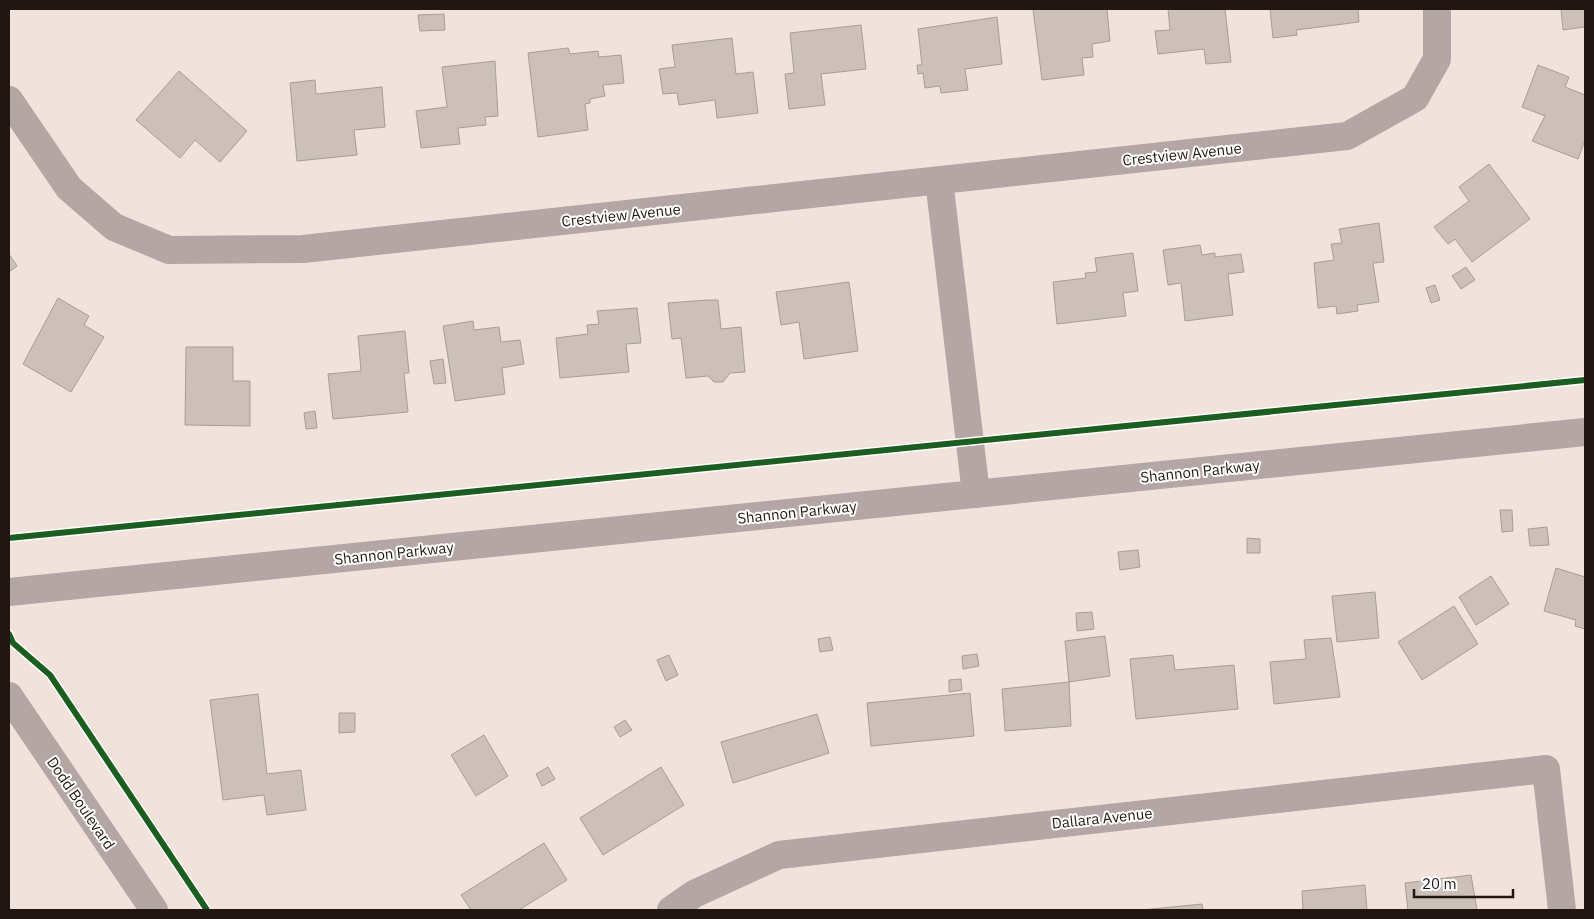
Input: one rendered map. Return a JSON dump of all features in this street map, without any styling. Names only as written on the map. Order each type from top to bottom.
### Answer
[{"type":"street","name":"Crestview Avenue","points":[[9,100],[69,188],[114,227],[168,250],[303,249],[1347,136],[1415,98],[1437,59],[1437,9]]},
{"type":"street","points":[[939,180],[976,494]]},
{"type":"street","name":"Shannon Parkway","points":[[9,592],[1585,432]]},
{"type":"street","name":"Dodd Boulevard","points":[[9,696],[154,910]]},
{"type":"street","name":"Dallara Avenue","points":[[671,910],[694,894],[779,855],[1546,769],[1562,910]]},
{"type":"building","points":[[1033,9],[1107,9],[1110,41],[1092,44],[1093,57],[1082,58],[1084,75],[1042,80]]},
{"type":"building","points":[[1168,9],[1225,9],[1231,62],[1206,64],[1204,49],[1158,54],[1155,31],[1170,30]]},
{"type":"building","points":[[1270,9],[1358,9],[1359,22],[1296,30],[1297,35],[1273,38]]},
{"type":"building","points":[[1561,9],[1585,9],[1585,27],[1563,30]]},
{"type":"building","points":[[444,14],[445,30],[420,31],[418,15]]},
{"type":"building","points":[[997,17],[1002,64],[965,69],[968,90],[941,93],[940,86],[925,88],[923,73],[918,74],[917,65],[922,65],[918,29]]},
{"type":"building","points":[[861,25],[866,69],[821,74],[825,105],[789,109],[785,74],[794,73],[790,33]]},
{"type":"building","points":[[732,38],[736,74],[753,72],[758,113],[717,118],[715,100],[679,105],[677,93],[663,94],[659,69],[675,67],[672,45]]},
{"type":"building","points":[[568,48],[570,54],[598,51],[599,57],[621,55],[624,83],[603,85],[605,96],[590,99],[590,103],[585,104],[588,130],[538,137],[528,53]]},
{"type":"building","points":[[495,61],[498,116],[485,117],[486,125],[458,128],[460,144],[421,148],[416,111],[447,107],[442,67]]},
{"type":"building","points":[[1538,65],[1569,77],[1565,87],[1585,95],[1585,140],[1578,159],[1532,141],[1545,116],[1522,107]]},
{"type":"building","points":[[179,71],[247,131],[220,162],[195,140],[180,158],[136,120]]},
{"type":"building","points":[[315,80],[316,94],[382,87],[385,127],[354,130],[357,155],[297,161],[290,83]]},
{"type":"building","points":[[1489,164],[1530,219],[1472,262],[1455,239],[1448,244],[1434,227],[1469,201],[1459,187]]},
{"type":"building","points":[[1379,223],[1384,262],[1373,263],[1379,302],[1357,305],[1358,311],[1337,314],[1336,306],[1318,308],[1314,263],[1334,260],[1331,244],[1342,243],[1339,229]]},
{"type":"building","points":[[1200,245],[1202,255],[1215,253],[1215,257],[1241,254],[1244,272],[1228,274],[1233,315],[1185,321],[1181,283],[1168,285],[1163,250]]},
{"type":"building","points":[[1133,253],[1138,291],[1123,293],[1126,316],[1057,324],[1053,282],[1086,278],[1085,273],[1097,272],[1095,258]]},
{"type":"building","points":[[9,254],[17,266],[9,272]]},
{"type":"building","points":[[1466,267],[1475,280],[1461,289],[1452,276]]},
{"type":"building","points":[[849,282],[858,351],[804,359],[799,322],[781,325],[776,292]]},
{"type":"building","points":[[1435,285],[1440,300],[1431,303],[1426,288]]},
{"type":"building","points":[[58,298],[89,316],[84,325],[104,337],[71,392],[23,364]]},
{"type":"building","points":[[718,300],[721,329],[741,327],[745,372],[730,373],[723,382],[714,382],[708,376],[686,378],[681,338],[672,339],[668,303]]},
{"type":"building","points":[[637,308],[641,343],[626,344],[629,372],[560,378],[556,338],[588,334],[587,325],[599,324],[597,311]]},
{"type":"building","points":[[473,321],[474,330],[499,327],[501,342],[520,340],[524,364],[502,368],[505,394],[455,401],[443,326]]},
{"type":"building","points":[[405,331],[409,373],[404,373],[408,412],[333,419],[328,374],[361,371],[358,336]]},
{"type":"building","points":[[186,347],[233,347],[233,381],[250,381],[250,426],[185,425]]},
{"type":"building","points":[[443,359],[446,383],[434,384],[430,361]]},
{"type":"building","points":[[315,411],[317,428],[306,429],[304,413]]},
{"type":"building","points":[[1500,510],[1512,510],[1513,531],[1502,532]]},
{"type":"building","points":[[1547,527],[1549,545],[1530,546],[1528,529]]},
{"type":"building","points":[[1247,538],[1260,539],[1260,553],[1247,553]]},
{"type":"building","points":[[1138,550],[1140,567],[1120,570],[1118,552]]},
{"type":"building","points":[[1556,568],[1585,577],[1585,629],[1575,626],[1576,620],[1544,611]]},
{"type":"building","points":[[1491,576],[1509,604],[1476,625],[1459,597]]},
{"type":"building","points":[[1375,592],[1379,638],[1337,642],[1332,596]]},
{"type":"building","points":[[1454,606],[1478,644],[1422,680],[1398,642]]},
{"type":"building","points":[[1092,612],[1094,629],[1077,631],[1076,613]]},
{"type":"building","points":[[1105,636],[1110,676],[1069,682],[1065,641]]},
{"type":"building","points":[[830,637],[833,650],[820,652],[818,639]]},
{"type":"building","points":[[1331,638],[1340,697],[1274,704],[1270,662],[1306,659],[1304,640]]},
{"type":"building","points":[[977,654],[979,666],[963,669],[962,656]]},
{"type":"building","points":[[669,655],[678,675],[666,681],[657,660]]},
{"type":"building","points":[[1173,655],[1175,670],[1234,665],[1238,709],[1136,719],[1130,659]]},
{"type":"building","points":[[961,679],[962,690],[949,692],[949,680]]},
{"type":"building","points":[[1069,682],[1071,726],[1005,731],[1002,689]]},
{"type":"building","points":[[970,693],[974,736],[871,746],[867,703]]},
{"type":"building","points":[[258,694],[267,774],[301,770],[306,810],[267,815],[264,795],[223,800],[210,700]]},
{"type":"building","points":[[339,713],[355,713],[355,732],[339,733]]},
{"type":"building","points":[[817,714],[829,753],[733,783],[721,742]]},
{"type":"building","points":[[625,720],[632,730],[620,737],[614,727]]},
{"type":"building","points":[[484,735],[508,776],[476,796],[451,755]]},
{"type":"building","points":[[548,767],[555,779],[542,786],[536,774]]},
{"type":"building","points":[[661,767],[684,805],[603,855],[580,818]]},
{"type":"building","points":[[544,843],[567,880],[519,910],[471,910],[461,895]]},
{"type":"building","points":[[1471,875],[1477,910],[1408,910],[1405,883]]},
{"type":"building","points":[[1365,885],[1367,910],[1303,910],[1302,891]]},
{"type":"building","points":[[1202,904],[1203,910],[1142,910]]},
{"type":"cycle path","points":[[9,538],[1585,380]]},
{"type":"cycle path","points":[[9,634],[13,643],[50,675],[207,910]]}]
